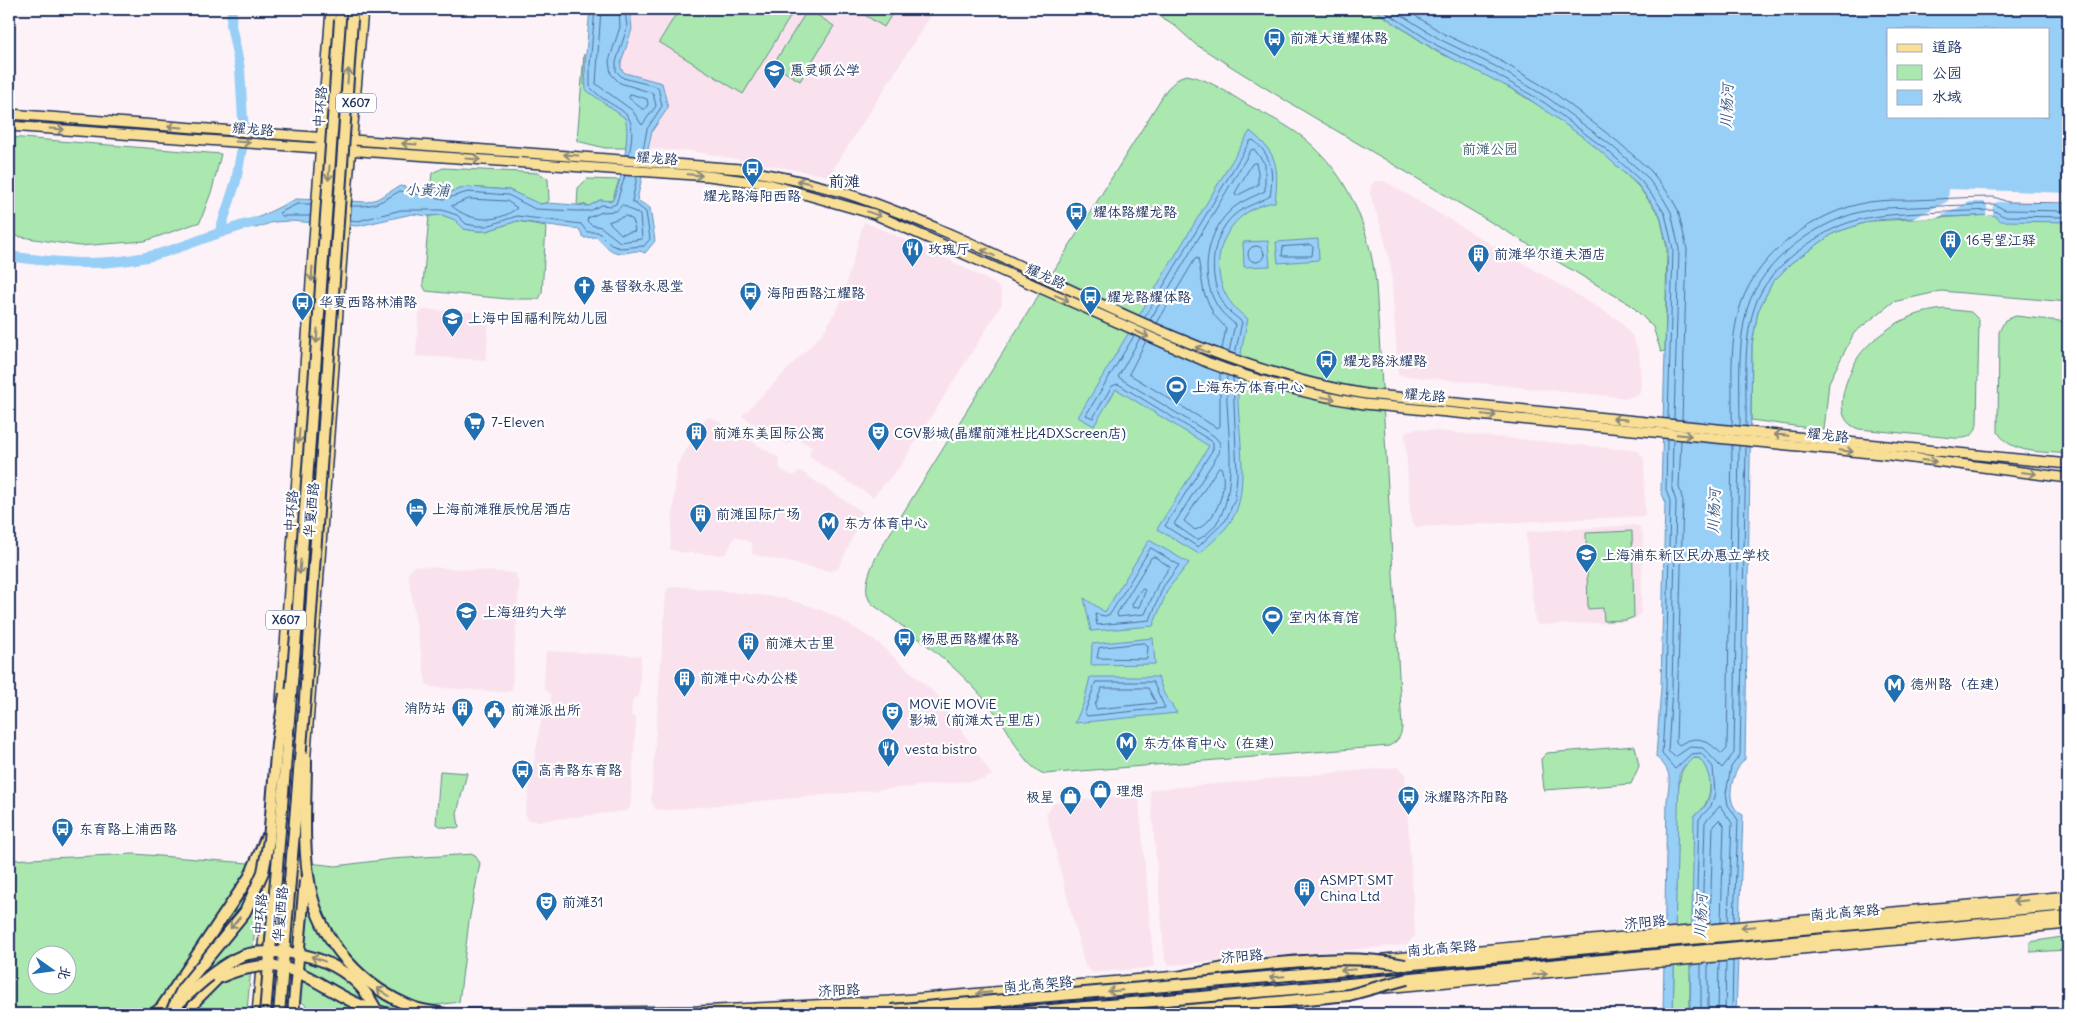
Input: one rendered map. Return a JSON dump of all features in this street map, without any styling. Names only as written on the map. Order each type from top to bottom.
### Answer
[{"type":"highway","name":"中环路","points":[[265,1014],[341,9]]},
{"type":"highway","name":"中环路","points":[[279,1014],[305,699],[352,9]]},
{"type":"highway","points":[[169,1014],[182,988],[245,912],[263,872],[270,823],[277,743],[296,622]]},
{"type":"highway","points":[[293,1014],[301,934],[305,850],[305,699]]},
{"type":"highway","points":[[154,1014],[168,1000],[250,876],[264,845],[270,823]]},
{"type":"highway","points":[[305,850],[310,889],[325,930],[338,950],[369,982],[388,995],[416,1008],[445,1014]]},
{"type":"highway","name":"南北高架路","points":[[818,1014],[891,1010],[2065,905]]},
{"type":"highway","name":"南北高架路","points":[[1003,1014],[2065,918]]},
{"type":"highway","points":[[169,1014],[213,973],[238,957],[260,952],[289,951],[319,958],[342,970],[359,985],[378,1014]]},
{"type":"highway","points":[[1183,976],[1224,968],[1352,958],[1380,960],[1405,965]]},
{"type":"highway","points":[[189,1014],[196,1000],[218,978],[239,969],[261,964],[290,968],[357,1004],[390,1014]]},
{"type":"highway","points":[[1182,1007],[1225,1007],[1349,995],[1364,993],[1406,978]]},
{"type":"main road","name":"华夏西路","points":[[257,1014],[272,851],[292,520],[309,320],[316,196],[331,9]]},
{"type":"main road","name":"华夏西路","points":[[284,1014],[329,462],[344,228],[363,9]]},
{"type":"main road","name":"耀龙路","points":[[9,114],[264,134],[649,160],[710,165],[771,174],[855,196],[920,222],[1205,351],[1248,366],[1325,388],[1549,416],[1882,450],[2068,464]]},
{"type":"main road","name":"耀龙路","points":[[9,126],[646,171],[753,181],[852,206],[917,232],[1208,363],[1247,376],[1323,397],[1364,404],[1549,416]]},
{"type":"main road","name":"耀龙路","points":[[1882,450],[2068,478]]},
{"type":"main road","name":"济阳路","points":[[416,1014],[698,1011],[890,1001],[1438,955],[2068,896]]},
{"type":"main road","points":[[1101,1014],[2068,924]]},
{"type":"shaded area","name":"惠灵顿公学","points":[[630,9],[935,9],[829,176],[692,151],[648,149],[652,131],[668,108],[662,83],[625,73],[621,69],[621,63],[632,29]]},
{"type":"shaded area","points":[[1375,181],[1384,181],[1619,320],[1632,336],[1639,352],[1641,387],[1639,394],[1628,398],[1398,375],[1391,267],[1383,233],[1370,194],[1371,185]]},
{"type":"shaded area","points":[[864,222],[936,253],[995,284],[1001,290],[1002,304],[901,465],[873,497],[812,459],[809,455],[812,447],[798,439],[787,444],[742,416],[823,333],[841,302]]},
{"type":"shaded area","name":"上海中国福利院幼儿园","points":[[423,310],[489,313],[486,360],[416,356],[419,314]]},
{"type":"shaded area","points":[[711,417],[779,458],[780,469],[793,476],[800,471],[864,513],[838,569],[829,571],[752,554],[752,543],[735,536],[727,553],[721,555],[680,552],[670,549],[677,465],[706,418]]},
{"type":"shaded area","points":[[1417,429],[1638,451],[1644,458],[1645,516],[1416,527],[1411,520],[1405,435],[1406,431]]},
{"type":"shaded area","name":"上海浦东新区民办惠立学校","points":[[1634,525],[1640,527],[1643,535],[1641,612],[1637,618],[1624,622],[1538,625],[1535,620],[1526,535],[1528,532]]},
{"type":"shaded area","name":"上海纽约大学","points":[[414,566],[515,573],[519,584],[512,690],[504,692],[431,687],[426,683],[408,574]]},
{"type":"shaded area","name":"前滩太古里","points":[[678,586],[783,598],[819,609],[840,619],[877,642],[938,696],[992,775],[982,780],[666,810],[655,809],[651,800],[666,593],[668,588]]},
{"type":"shaded area","points":[[546,651],[641,656],[639,696],[632,700],[631,715],[636,718],[636,722],[630,808],[626,811],[538,821],[528,820],[525,814],[542,716],[551,708],[551,695],[544,688]]},
{"type":"shaded area","points":[[1398,767],[1405,773],[1415,936],[1406,945],[1170,965],[1165,960],[1150,790]]},
{"type":"shaded area","points":[[1134,795],[1139,800],[1154,967],[1093,973],[1085,966],[1046,814],[1054,803]]},
{"type":"green space","points":[[679,9],[795,9],[743,94],[659,42]]},
{"type":"green space","points":[[808,9],[834,26],[800,81],[773,65]]},
{"type":"green space","points":[[855,9],[895,9],[884,27]]},
{"type":"green space","name":"前滩公园","points":[[1148,9],[1373,9],[1437,52],[1483,72],[1553,114],[1601,151],[1638,186],[1660,216],[1667,248],[1665,351],[1661,352],[1653,327],[1631,305],[1288,102],[1195,44],[1173,24]]},
{"type":"green space","points":[[584,54],[584,84],[625,118],[628,125],[626,148],[605,148],[577,141]]},
{"type":"green space","name":"上海东方体育中心","points":[[1187,75],[1219,87],[1284,124],[1304,138],[1320,153],[1345,185],[1362,223],[1373,263],[1376,284],[1402,730],[1399,738],[1389,746],[1044,774],[1030,764],[989,704],[958,672],[925,643],[872,604],[867,595],[869,574],[886,539],[1167,89],[1180,77]]},
{"type":"green space","points":[[9,137],[221,154],[212,190],[200,222],[145,241],[79,246],[9,235]]},
{"type":"green space","points":[[443,168],[539,173],[548,179],[549,200],[547,203],[537,204],[509,190],[467,187],[444,194],[430,190],[432,173]]},
{"type":"green space","points":[[587,179],[619,180],[612,201],[600,200],[589,206],[581,204],[577,206],[578,188]]},
{"type":"green space","points":[[442,215],[455,219],[464,229],[476,231],[487,231],[517,221],[546,226],[542,293],[539,299],[507,299],[426,291],[423,285],[429,216]]},
{"type":"green space","points":[[1994,215],[2068,222],[2068,302],[1941,291],[1893,302],[1854,333],[1829,382],[1824,430],[1751,420],[1752,344],[1758,311],[1772,283],[1791,263],[1834,233],[1870,221]]},
{"type":"green space","points":[[1945,309],[1971,312],[1979,320],[1977,423],[1975,431],[1970,436],[1954,438],[1859,429],[1850,424],[1844,417],[1842,408],[1843,398],[1848,377],[1862,352],[1876,338],[1905,319],[1928,311]]},
{"type":"green space","points":[[2016,316],[2068,322],[2068,454],[2029,451],[2011,445],[1998,432],[1999,332],[2005,320]]},
{"type":"green space","points":[[1632,531],[1634,617],[1626,620],[1604,621],[1603,608],[1588,609],[1586,533]]},
{"type":"green space","points":[[1635,746],[1639,766],[1631,784],[1544,790],[1541,759],[1547,753]]},
{"type":"green space","points":[[1694,758],[1699,758],[1708,772],[1710,786],[1707,801],[1698,814],[1690,964],[1690,1014],[1673,1014],[1678,792],[1683,769]]},
{"type":"green space","points":[[440,771],[467,773],[457,813],[459,828],[441,827],[436,824]]},
{"type":"green space","points":[[134,854],[261,864],[247,1010],[244,1014],[9,1014],[9,860]]},
{"type":"green space","points":[[474,854],[480,863],[469,921],[459,1002],[367,1014],[316,1014],[291,993],[299,862],[336,866],[391,859]]},
{"type":"green space","points":[[2068,936],[2068,950],[2030,952],[2030,942]]},
{"type":"water","points":[[590,9],[630,9],[632,29],[621,63],[621,69],[625,73],[662,83],[668,108],[652,131],[637,200],[650,208],[655,241],[645,253],[639,251],[623,253],[613,251],[596,237],[584,238],[579,229],[517,221],[487,231],[476,231],[464,229],[455,220],[442,215],[412,214],[358,226],[290,221],[273,222],[256,228],[243,225],[296,199],[367,202],[377,199],[400,186],[444,194],[467,187],[509,190],[540,204],[589,206],[600,200],[612,201],[619,184],[624,160],[627,126],[625,118],[586,90],[585,65]]},
{"type":"water","name":"川杨河","points":[[1373,9],[2068,9],[2068,222],[2001,221],[1994,215],[1870,221],[1834,233],[1791,263],[1772,283],[1758,311],[1752,344],[1745,759],[1736,771],[1731,788],[1733,804],[1743,815],[1736,1014],[1690,1014],[1694,815],[1706,804],[1710,788],[1710,780],[1704,764],[1699,758],[1694,758],[1683,767],[1679,775],[1673,1014],[1663,1014],[1669,777],[1666,767],[1656,757],[1661,687],[1665,501],[1661,491],[1668,249],[1660,215],[1638,185],[1590,142],[1522,94],[1435,50]]},
{"type":"water","points":[[1250,131],[1271,154],[1277,179],[1275,202],[1255,208],[1238,219],[1227,234],[1220,251],[1219,269],[1223,288],[1232,305],[1248,319],[1239,367],[1238,384],[1242,485],[1239,501],[1232,520],[1219,536],[1199,554],[1157,529],[1209,446],[1116,389],[1094,426],[1078,417]]},
{"type":"water","points":[[1318,239],[1319,260],[1278,263],[1276,242]]},
{"type":"water","points":[[1268,241],[1270,266],[1244,267],[1243,242]]},
{"type":"water","points":[[1149,540],[1189,563],[1168,589],[1153,626],[1091,631],[1084,598],[1105,612]]},
{"type":"water","points":[[1153,638],[1155,664],[1091,665],[1092,644]]},
{"type":"water","points":[[1090,677],[1158,677],[1164,694],[1177,713],[1075,723],[1084,702]]},
{"type":"pier","points":[[1949,189],[2068,193],[2068,204],[1997,202],[1993,205],[1993,215],[1986,216],[1987,205],[1984,202],[1970,202],[1937,218],[1912,219],[1948,201]]},
{"type":"waterway","points":[[220,231],[236,181],[244,137],[240,69],[231,25],[232,9]]},
{"type":"waterway","name":"小黄浦","points":[[9,256],[77,263],[128,260],[160,254],[242,225],[256,222]]},
{"type":"place","name":"前滩大道耀体路","points":[[1274,57]]},
{"type":"place","name":"惠灵顿公学","points":[[774,89]]},
{"type":"place","name":"耀龙路海阳西路","points":[[752,187]]},
{"type":"place","name":"耀体路耀龙路","points":[[1077,231]]},
{"type":"place","name":"16号望江驿","points":[[1950,259]]},
{"type":"place","name":"玫瑰厅","points":[[912,268]]},
{"type":"place","name":"前滩华尔道夫酒店","points":[[1478,273]]},
{"type":"place","name":"基督教永恩堂","points":[[584,305]]},
{"type":"place","name":"海阳西路江耀路","points":[[751,312]]},
{"type":"place","name":"耀龙路耀体路","points":[[1091,316]]},
{"type":"place","name":"华夏西路林浦路","points":[[303,321]]},
{"type":"place","name":"上海中国福利院幼儿园","points":[[452,337]]},
{"type":"place","name":"耀龙路泳耀路","points":[[1327,380]]},
{"type":"place","name":"上海东方体育中心","points":[[1176,406]]},
{"type":"place","name":"7-Eleven","points":[[475,441]]},
{"type":"place","name":"前滩东美国际公寓","points":[[697,452]]},
{"type":"place","name":"CGV影城(晶耀前滩杜比4DXScreen店)","points":[[878,452]]},
{"type":"place","name":"上海前滩雅辰悦居酒店","points":[[416,528]]},
{"type":"place","name":"前滩国际广场","points":[[700,533]]},
{"type":"place","name":"东方体育中心","points":[[828,542]]},
{"type":"place","name":"上海浦东新区民办惠立学校","points":[[1586,574]]},
{"type":"place","name":"上海纽约大学","points":[[467,631]]},
{"type":"place","name":"室内体育馆","points":[[1273,636]]},
{"type":"place","name":"杨思西路耀体路","points":[[905,658]]},
{"type":"place","name":"前滩太古里","points":[[749,662]]},
{"type":"place","name":"前滩中心办公楼","points":[[684,697]]},
{"type":"place","name":"德州路（在建）","points":[[1894,703]]},
{"type":"place","name":"消防站","points":[[462,727]]},
{"type":"place","name":"前滩派出所","points":[[495,729]]},
{"type":"place","name":"MOViE MOViE 影城（前滩太古里店）","points":[[893,731]]},
{"type":"place","name":"东方体育中心（在建）","points":[[1127,762]]},
{"type":"place","name":"vesta bistro","points":[[889,768]]},
{"type":"place","name":"高青路东育路","points":[[522,789]]},
{"type":"place","name":"理想","points":[[1100,810]]},
{"type":"place","name":"极星","points":[[1070,816]]},
{"type":"place","name":"泳耀路济阳路","points":[[1408,816]]},
{"type":"place","name":"东育路上浦西路","points":[[63,848]]},
{"type":"place","name":"ASMPT SMT China Ltd","points":[[1304,907]]},
{"type":"place","name":"前滩31","points":[[546,921]]},
{"type":"district","name":"前滩","points":[[844,181]]}]
